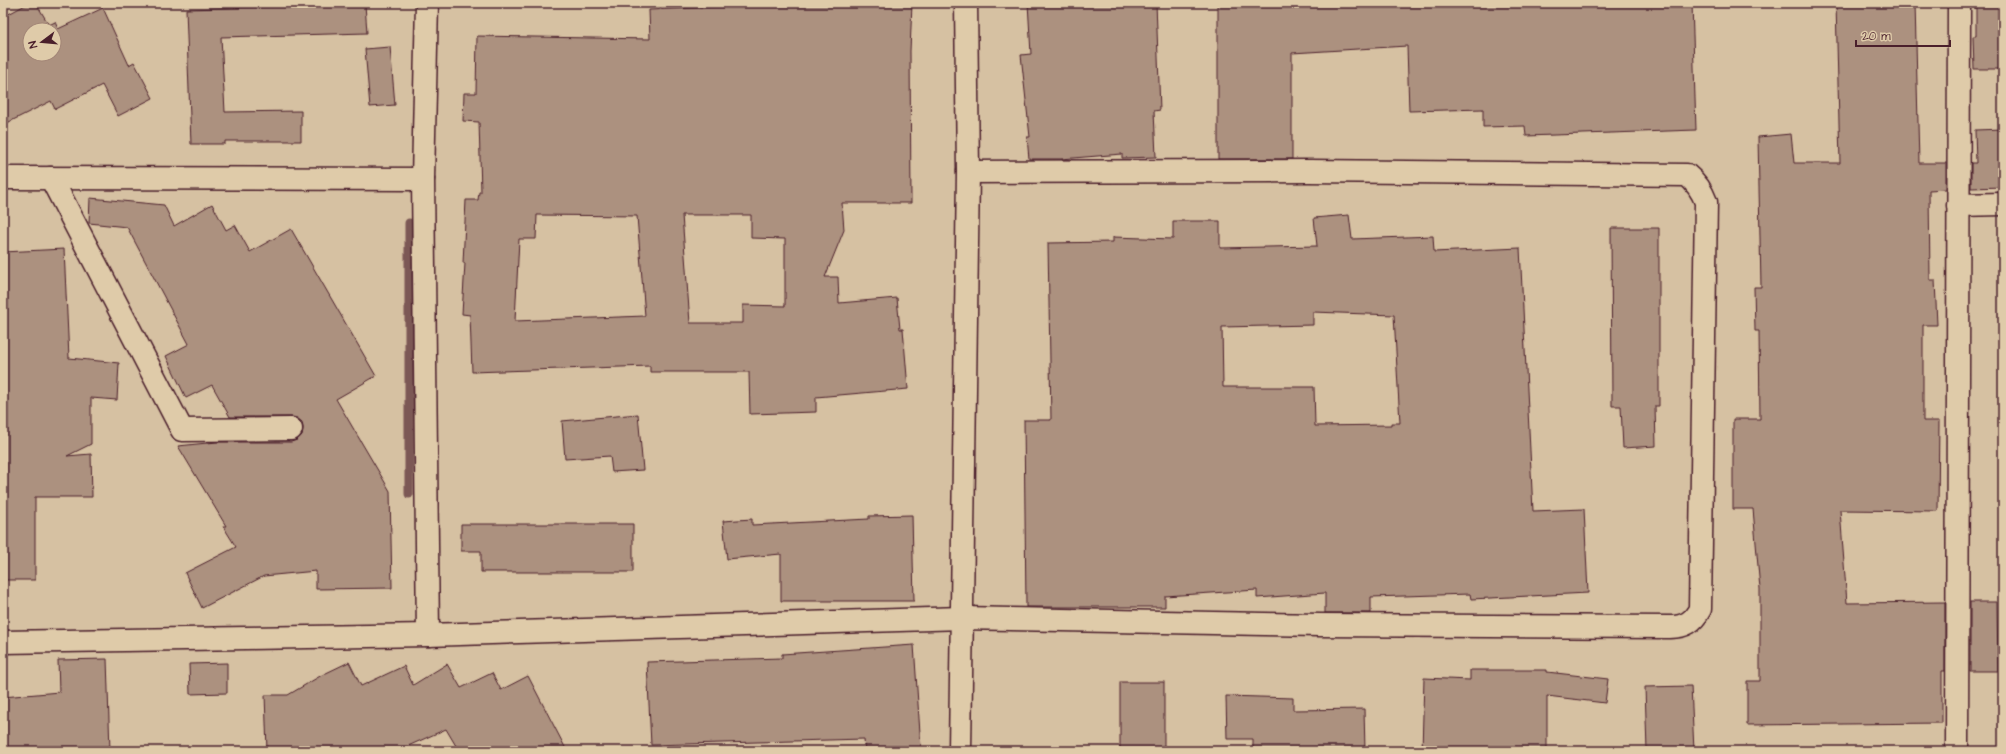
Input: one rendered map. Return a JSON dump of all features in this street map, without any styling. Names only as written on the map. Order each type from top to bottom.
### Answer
[{"type":"street","points":[[427,3],[423,179],[428,635]]},
{"type":"street","points":[[960,751],[968,172],[966,3]]},
{"type":"street","points":[[1958,751],[1959,3]]},
{"type":"street","points":[[3,642],[428,635],[962,618],[1328,625],[1674,627],[1687,625],[1695,619],[1700,609],[1706,202],[1703,192],[1687,175],[1309,171],[968,172]]},
{"type":"street","points":[[3,178],[423,179]]},
{"type":"street","points":[[51,178],[182,430],[290,429]]},
{"type":"street","points":[[1958,205],[2003,204]]},
{"type":"building","points":[[29,3],[36,3],[47,22],[22,22],[22,62],[62,62],[62,27],[103,8],[129,65],[134,62],[153,98],[118,116],[102,85],[55,109],[51,101],[3,125],[3,17]]},
{"type":"building","points":[[810,3],[912,3],[910,51],[911,203],[842,203],[844,230],[825,277],[838,277],[839,303],[897,298],[900,329],[903,329],[908,389],[816,397],[816,412],[750,414],[749,372],[650,372],[650,366],[472,372],[470,315],[462,314],[465,263],[463,263],[466,200],[478,200],[479,192],[481,192],[479,122],[463,121],[464,93],[476,93],[477,36],[650,39],[649,10]],"holes":[[[537,215],[637,216],[645,316],[515,321],[519,239],[536,239]],[[682,215],[751,215],[751,238],[785,239],[785,306],[743,305],[743,323],[690,323]]]},
{"type":"building","points":[[1028,3],[1156,3],[1160,110],[1154,111],[1156,157],[1122,158],[1122,154],[1061,159],[1029,159],[1027,137],[1030,137],[1021,55],[1031,54]]},
{"type":"building","points":[[1218,3],[1692,3],[1696,130],[1526,136],[1525,126],[1483,127],[1483,109],[1409,111],[1407,46],[1292,53],[1292,159],[1218,159]]},
{"type":"building","points":[[1836,3],[1915,3],[1919,163],[1946,163],[1946,189],[1929,190],[1930,280],[1935,280],[1937,325],[1923,325],[1923,421],[1939,421],[1938,511],[1840,510],[1847,603],[1945,602],[1945,671],[1942,671],[1942,723],[1747,725],[1747,681],[1760,681],[1760,589],[1753,509],[1733,509],[1733,419],[1760,419],[1759,331],[1755,331],[1754,287],[1761,287],[1758,137],[1791,134],[1794,163],[1840,163]]},
{"type":"building","points":[[1976,3],[2003,3],[2003,69],[1974,69],[1973,36],[1976,36]]},
{"type":"building","points":[[365,4],[367,33],[221,37],[225,112],[301,111],[301,141],[225,141],[225,144],[191,144],[186,9]]},
{"type":"building","points":[[390,47],[395,105],[370,107],[365,49]]},
{"type":"building","points":[[2003,129],[2003,187],[1971,188],[1971,163],[1976,163],[1975,130]]},
{"type":"building","points":[[90,198],[164,205],[174,226],[212,204],[226,230],[235,225],[250,252],[291,229],[376,376],[336,399],[390,491],[392,588],[316,589],[316,571],[264,576],[202,608],[185,573],[236,547],[223,526],[226,526],[178,446],[217,442],[291,442],[297,440],[302,435],[302,422],[297,418],[291,417],[230,417],[212,385],[186,398],[166,356],[189,344],[127,227],[89,223]]},
{"type":"building","points":[[1349,215],[1352,239],[1433,236],[1434,252],[1520,248],[1533,511],[1584,509],[1588,593],[1471,599],[1470,594],[1371,597],[1371,613],[1325,613],[1325,593],[1257,598],[1257,590],[1165,596],[1165,607],[1026,607],[1024,420],[1051,420],[1048,243],[1113,242],[1113,237],[1173,239],[1173,221],[1220,221],[1220,248],[1317,246],[1314,218]],"holes":[[[1313,312],[1394,315],[1400,423],[1391,423],[1391,425],[1315,426],[1314,387],[1223,387],[1222,327],[1313,325]]]},
{"type":"building","points":[[1611,228],[1659,228],[1659,406],[1655,406],[1656,446],[1623,448],[1621,406],[1612,406]]},
{"type":"building","points":[[64,249],[69,358],[119,363],[117,400],[91,398],[91,444],[67,456],[91,454],[92,497],[35,497],[35,580],[3,580],[3,252]]},
{"type":"building","points":[[638,414],[643,470],[612,472],[610,456],[565,459],[562,421]]},
{"type":"building","points":[[912,515],[914,601],[781,601],[781,554],[727,559],[723,521],[752,519],[752,525],[869,519],[869,516]]},
{"type":"building","points":[[461,524],[633,524],[633,572],[481,572],[481,551],[461,551]]},
{"type":"building","points":[[1970,602],[1997,602],[1998,671],[1970,671]]},
{"type":"building","points":[[914,645],[921,748],[865,751],[864,739],[651,745],[647,662],[782,658],[782,654]]},
{"type":"building","points":[[107,659],[110,751],[3,751],[3,697],[59,692],[58,660]]},
{"type":"building","points":[[349,662],[361,686],[404,666],[413,685],[447,664],[461,688],[492,673],[501,690],[528,676],[567,751],[459,751],[446,729],[397,751],[267,751],[265,695],[288,695],[322,675]]},
{"type":"building","points":[[227,663],[227,693],[190,694],[189,664]]},
{"type":"building","points":[[1470,670],[1547,670],[1547,672],[1608,679],[1605,703],[1547,696],[1547,751],[1422,751],[1424,678],[1470,680]]},
{"type":"building","points":[[1120,682],[1164,682],[1164,751],[1120,751]]},
{"type":"building","points":[[1691,686],[1694,751],[1647,751],[1645,687]]},
{"type":"building","points":[[1226,696],[1293,698],[1293,710],[1364,709],[1365,751],[1253,751],[1253,739],[1227,739]]},
{"type":"waterway","points":[[409,223],[409,494]]}]
